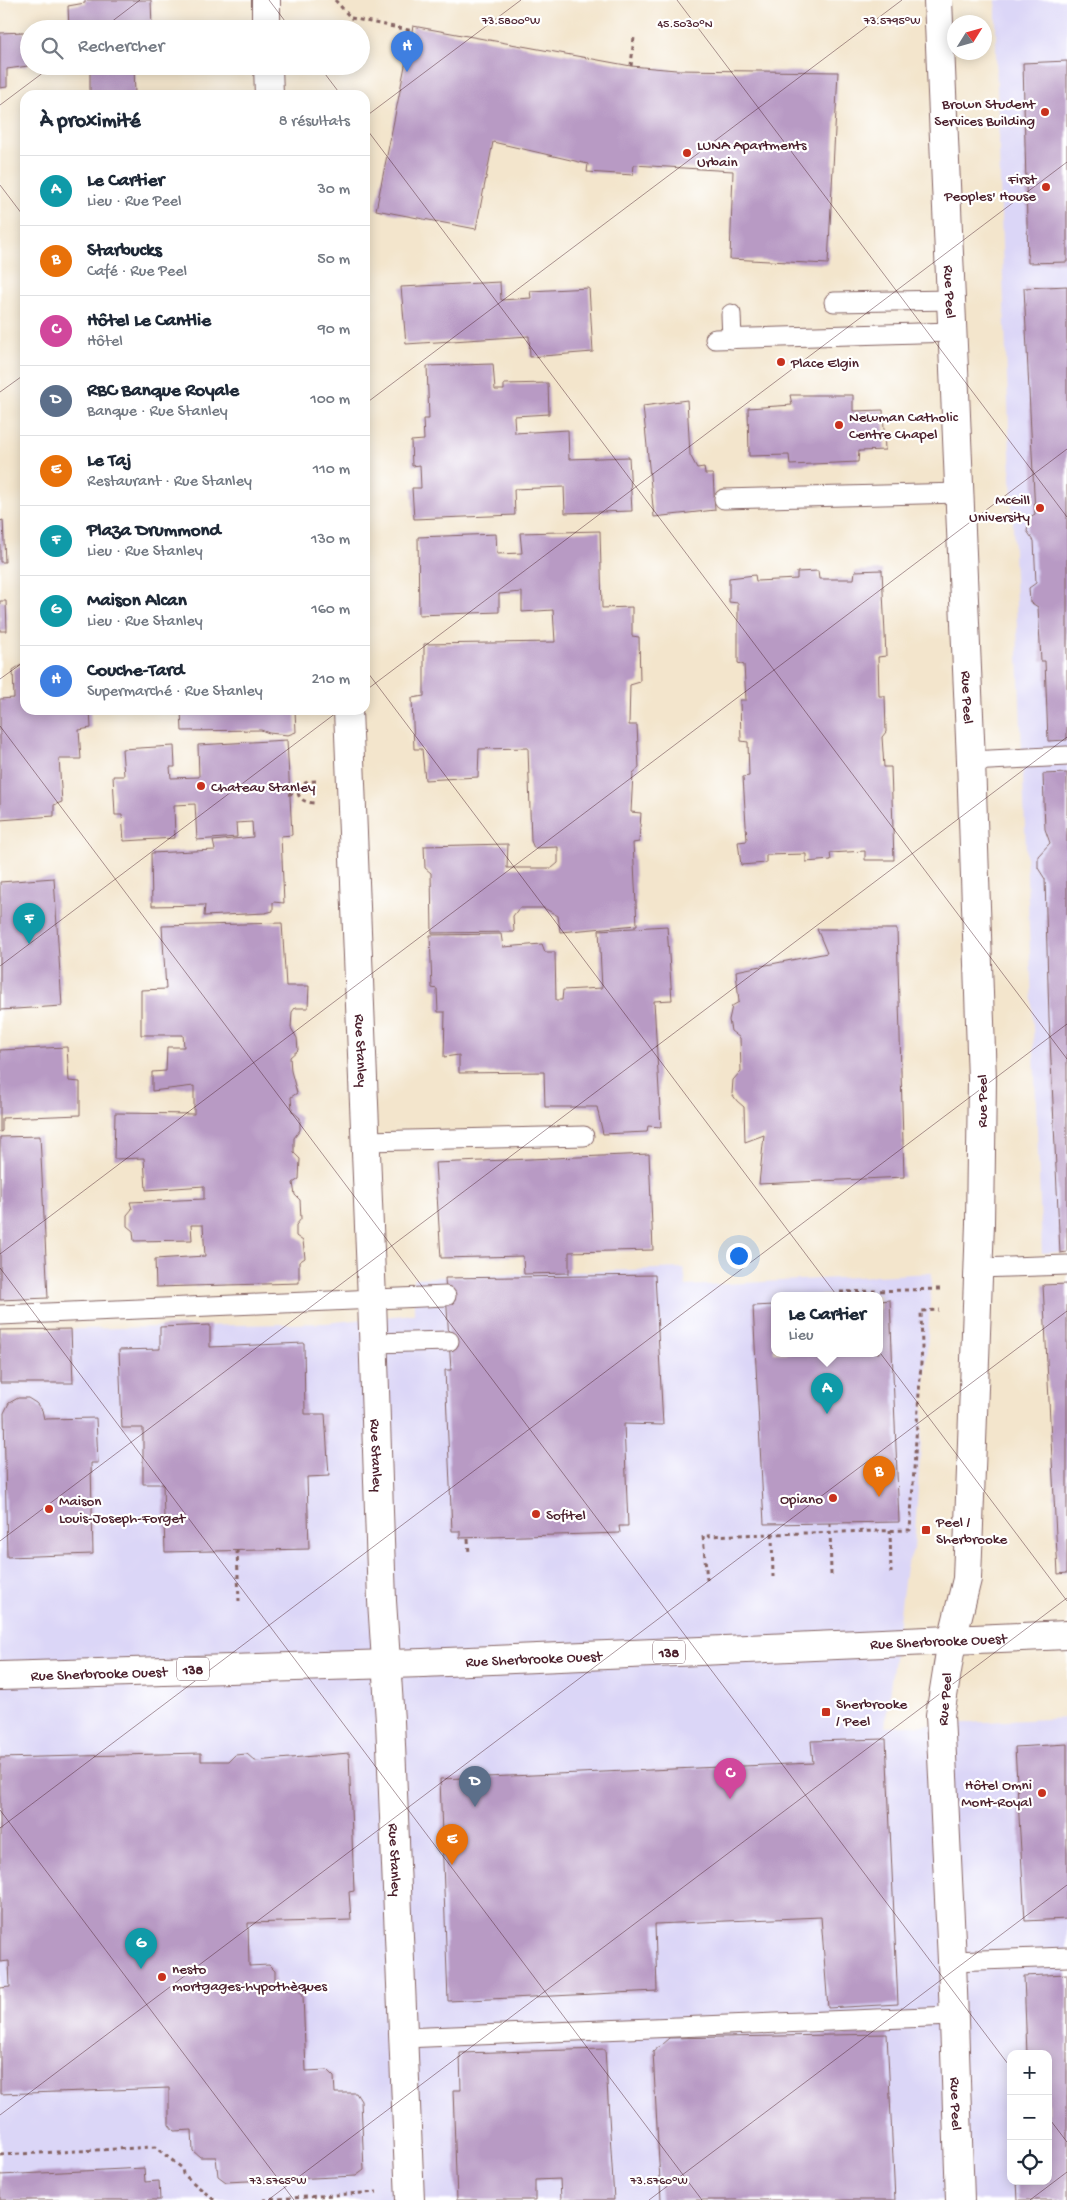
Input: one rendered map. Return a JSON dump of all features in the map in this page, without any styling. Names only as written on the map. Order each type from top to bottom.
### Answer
[{"type":"street","points":[[266,0],[266,20]]},
{"type":"street","name":"Rue Peel","points":[[938,0],[971,760],[982,1080],[978,1268],[967,1579],[952,1640],[940,1715],[952,1961],[960,2200]]},
{"type":"street","points":[[268,75],[269,90]]},
{"type":"street","name":"Rue Stanley","points":[[348,715],[374,1344],[382,1601],[410,2200]]},
{"type":"street","name":"Rue Sherbrooke Ouest","points":[[0,1676],[386,1664],[1067,1636]]},
{"type":"lane","points":[[834,302],[952,300]]},
{"type":"lane","points":[[731,314],[724,339],[953,332]]},
{"type":"lane","points":[[724,499],[960,493]]},
{"type":"lane","points":[[971,760],[1067,756]]},
{"type":"lane","points":[[366,1142],[584,1136]]},
{"type":"lane","points":[[978,1268],[1067,1265]]},
{"type":"lane","points":[[0,1315],[446,1296]]},
{"type":"lane","points":[[374,1344],[449,1341]]},
{"type":"lane","points":[[952,1961],[1067,1957]]},
{"type":"lane","points":[[403,2038],[953,2016]]},
{"type":"path","points":[[335,0],[351,18],[360,20]]},
{"type":"path","points":[[370,22],[413,32]]},
{"type":"path","points":[[631,66],[634,37]]},
{"type":"path","points":[[314,781],[305,782],[299,788],[298,793],[301,800],[317,804]]},
{"type":"path","points":[[289,794],[298,793]]},
{"type":"path","points":[[840,1292],[940,1289]]},
{"type":"path","points":[[707,1580],[704,1536],[910,1530],[922,1348],[921,1311],[938,1310]]},
{"type":"path","points":[[830,1523],[831,1575]]},
{"type":"path","points":[[890,1530],[891,1573]]},
{"type":"path","points":[[772,1534],[773,1577]]},
{"type":"path","points":[[468,1539],[469,1554]]},
{"type":"path","points":[[237,1550],[239,1601]]},
{"type":"path","points":[[0,2156],[155,2147],[182,2168],[183,2174],[214,2200]]},
{"type":"path","points":[[263,2200],[372,2193]]},
{"type":"shaded area","name":"McGill University","points":[[996,0],[1067,0],[1067,1252],[1042,1253],[1003,277]]},
{"type":"shaded area","points":[[684,1268],[686,1286],[932,1273],[914,1549],[906,1567],[885,1727],[1067,1718],[1067,2200],[0,2200],[0,1331],[326,1323],[414,1314],[414,1278]]},
{"type":"building","points":[[85,0],[151,0],[152,20],[69,20],[68,6],[85,3]]},
{"type":"building","name":"LUNA Apartments Urbain","points":[[413,26],[631,66],[676,70],[838,72],[828,264],[730,259],[733,171],[634,165],[633,175],[587,172],[588,164],[493,142],[476,229],[376,210]]},
{"type":"building","points":[[20,32],[20,67],[7,69],[7,87],[0,88],[0,33]]},
{"type":"building","points":[[1067,61],[1067,262],[1028,263],[1023,63]]},
{"type":"building","points":[[90,75],[134,75],[135,90],[90,90]]},
{"type":"building","points":[[500,282],[501,300],[531,298],[530,291],[589,288],[593,352],[530,357],[529,336],[406,344],[401,287]]},
{"type":"building","points":[[1067,286],[1067,740],[1048,741],[1045,661],[1041,661],[1038,607],[1030,602],[1029,588],[1036,583],[1034,541],[1027,531],[1030,517],[1035,514],[1024,288]]},
{"type":"building","points":[[493,364],[495,390],[504,390],[504,384],[548,383],[549,414],[514,416],[515,433],[568,430],[569,459],[629,457],[632,511],[565,513],[564,487],[514,489],[515,515],[414,519],[412,488],[421,488],[420,465],[412,466],[411,441],[424,440],[423,419],[429,419],[427,366]]},
{"type":"building","points":[[790,395],[853,395],[853,411],[883,410],[885,450],[859,451],[858,462],[790,465],[789,455],[749,456],[748,408],[792,405]]},
{"type":"building","points":[[687,400],[690,455],[697,468],[704,467],[705,474],[713,474],[715,510],[654,517],[643,406]]},
{"type":"building","points":[[3,520],[5,562],[0,562],[0,521]]},
{"type":"building","points":[[600,531],[602,608],[632,607],[632,636],[639,637],[640,682],[630,685],[629,725],[637,725],[639,768],[633,773],[631,812],[641,813],[639,842],[633,843],[637,925],[560,932],[558,916],[544,908],[519,908],[513,916],[514,932],[432,933],[431,873],[425,868],[424,846],[508,844],[507,868],[552,868],[558,863],[558,847],[534,848],[531,841],[528,748],[479,749],[478,777],[425,780],[422,749],[414,749],[412,698],[424,696],[424,644],[555,642],[553,610],[522,612],[522,592],[499,594],[499,612],[419,615],[418,537],[496,534],[497,554],[522,553],[520,533]]},
{"type":"building","points":[[882,570],[886,656],[878,657],[879,696],[885,696],[886,732],[882,737],[884,767],[891,767],[894,860],[865,860],[865,851],[830,853],[831,860],[806,862],[806,854],[766,855],[766,863],[741,865],[738,842],[747,841],[743,777],[749,776],[748,742],[741,741],[740,700],[746,700],[744,665],[738,663],[738,603],[729,602],[729,578],[755,575],[756,581],[797,579],[797,572],[818,571],[819,579],[854,579],[855,571]]},
{"type":"building","points":[[0,601],[6,601],[7,631],[0,631]]},
{"type":"building","points":[[20,666],[20,715],[90,715],[91,728],[79,730],[81,759],[59,759],[62,802],[54,805],[54,816],[0,820],[0,699],[14,698],[13,670]]},
{"type":"building","points":[[181,715],[295,715],[296,732],[288,735],[261,730],[182,731]]},
{"type":"building","name":"Chateau Stanley","points":[[287,740],[292,835],[281,836],[284,903],[273,902],[273,911],[265,913],[204,916],[205,905],[152,906],[151,853],[215,850],[213,841],[253,837],[252,822],[236,823],[237,837],[197,840],[195,804],[174,805],[175,838],[124,841],[122,815],[115,815],[113,776],[124,776],[122,749],[174,746],[175,767],[170,767],[171,778],[199,777],[198,745]]},
{"type":"building","points":[[1067,773],[1067,1252],[1060,1253],[1049,1018],[1045,879],[1038,868],[1038,856],[1050,843],[1045,829],[1043,774]]},
{"type":"building","points":[[54,878],[62,1006],[0,1010],[0,882]]},
{"type":"building","points":[[282,923],[286,986],[309,986],[308,1008],[295,1008],[292,1012],[291,1028],[297,1038],[298,1050],[290,1057],[291,1071],[297,1093],[291,1097],[292,1111],[300,1118],[300,1130],[294,1138],[294,1153],[300,1159],[299,1179],[293,1183],[295,1195],[300,1200],[301,1219],[296,1225],[296,1236],[303,1241],[305,1258],[299,1262],[299,1283],[156,1287],[155,1259],[205,1256],[203,1225],[191,1225],[192,1240],[134,1241],[133,1231],[127,1226],[127,1215],[132,1209],[130,1202],[204,1199],[204,1186],[146,1190],[144,1158],[114,1159],[115,1113],[194,1114],[194,1086],[152,1091],[152,1072],[166,1071],[167,1047],[184,1047],[183,1035],[141,1035],[141,990],[166,989],[162,926]]},
{"type":"building","points":[[667,926],[672,1000],[654,1001],[661,1127],[648,1126],[647,1132],[603,1134],[597,1107],[545,1107],[544,1072],[459,1073],[459,1055],[444,1057],[445,1012],[438,1012],[437,989],[432,988],[430,935],[501,934],[503,947],[542,944],[545,952],[555,952],[556,1000],[562,1000],[563,990],[602,988],[599,930]]},
{"type":"building","points":[[817,929],[897,929],[904,1177],[759,1184],[764,1135],[745,1142],[744,1107],[732,1094],[733,1080],[741,1071],[740,1038],[731,1031],[729,1020],[732,1006],[739,1002],[736,971],[827,953]]},
{"type":"building","points":[[67,1047],[69,1081],[80,1082],[80,1115],[2,1118],[2,1131],[0,1132],[0,1050]]},
{"type":"building","points":[[40,1136],[48,1298],[0,1300],[0,1137]]},
{"type":"building","points":[[649,1154],[653,1250],[569,1252],[569,1273],[524,1274],[523,1256],[441,1258],[435,1163]]},
{"type":"building","points":[[655,1275],[663,1425],[624,1424],[628,1526],[619,1526],[620,1533],[460,1538],[460,1531],[452,1531],[445,1370],[451,1370],[445,1278]]},
{"type":"building","points":[[1067,1284],[1067,1573],[1058,1574],[1043,1285]]},
{"type":"building","points":[[890,1300],[899,1522],[764,1524],[753,1306],[771,1305],[771,1357],[883,1357],[883,1301]]},
{"type":"building","points":[[210,1325],[210,1347],[304,1343],[305,1414],[325,1414],[329,1476],[307,1477],[309,1549],[165,1552],[163,1484],[143,1484],[143,1428],[122,1428],[119,1350],[160,1349],[160,1327]]},
{"type":"building","points":[[71,1329],[73,1383],[0,1383],[0,1330]]},
{"type":"building","name":"Maison Louis-Joseph-Forget","points":[[18,1398],[28,1398],[36,1403],[42,1410],[44,1419],[96,1418],[98,1463],[91,1463],[93,1554],[7,1557],[4,1413],[9,1403]]},
{"type":"building","points":[[886,1739],[898,2004],[828,2008],[821,1917],[655,1924],[657,1991],[448,2001],[440,1779],[813,1763],[811,1741]]},
{"type":"building","name":"Hôtel Omni Mont-Royal","points":[[1067,1744],[1067,1919],[1025,1921],[1015,1747]]},
{"type":"building","points":[[201,1753],[201,1761],[229,1761],[235,1755],[247,1754],[255,1761],[349,1753],[354,1891],[349,1892],[351,1920],[248,1923],[249,1966],[269,1965],[275,1971],[275,1989],[297,1988],[303,1995],[306,2071],[327,2070],[334,2077],[335,2093],[356,2093],[361,2101],[364,2170],[356,2176],[226,2182],[218,2176],[216,2157],[200,2157],[193,2151],[192,2130],[174,2131],[169,2125],[169,2088],[0,2094],[0,1988],[10,1987],[9,1961],[0,1962],[0,1758]]},
{"type":"building","points":[[1067,1974],[1067,2200],[1018,2200],[1017,2185],[1052,2185],[1052,2050],[1027,2050],[1024,1976]]},
{"type":"building","points":[[887,2034],[895,2200],[661,2200],[653,2052],[669,2038]]},
{"type":"building","points":[[605,2049],[614,2200],[561,2200],[560,2179],[535,2180],[535,2200],[457,2200],[453,2090],[461,2090],[460,2053]]},
{"type":"building","points":[[144,2168],[145,2182],[159,2181],[160,2200],[0,2200],[0,2175]]},
{"type":"place","name":"Couche-Tard","points":[[407,72]]},
{"type":"place","name":"Brown Student Services Building","points":[[1045,112]]},
{"type":"place","name":"LUNA Apartments Urbain","points":[[687,153]]},
{"type":"place","name":"First Peoples' House","points":[[1046,187]]},
{"type":"place","name":"Place Elgin","points":[[781,362]]},
{"type":"place","name":"Newman Catholic Centre Chapel","points":[[839,425]]},
{"type":"place","name":"McGill University","points":[[1040,508]]},
{"type":"place","name":"Chateau Stanley","points":[[201,786]]},
{"type":"place","name":"Plaza Drummond","points":[[29,944]]},
{"type":"place","name":"Le Cartier","points":[[827,1414]]},
{"type":"place","name":"Starbucks","points":[[879,1497]]},
{"type":"place","name":"Opiano","points":[[833,1498]]},
{"type":"place","name":"Maison Louis-Joseph-Forget","points":[[49,1509]]},
{"type":"place","name":"Sofitel","points":[[536,1514]]},
{"type":"place","name":"Peel / Sherbrooke","points":[[926,1530]]},
{"type":"place","name":"Sherbrooke / Peel","points":[[826,1712]]},
{"type":"place","name":"Hôtel Omni Mont-Royal","points":[[1042,1793]]},
{"type":"place","name":"Hôtel Le Cantlie","points":[[730,1799]]},
{"type":"place","name":"RBC Banque Royale","points":[[475,1807]]},
{"type":"place","name":"Le Taj","points":[[452,1865]]},
{"type":"place","name":"Maison Alcan","points":[[141,1969]]},
{"type":"place","name":"nesto mortgages-hypothèques","points":[[162,1977]]}]
